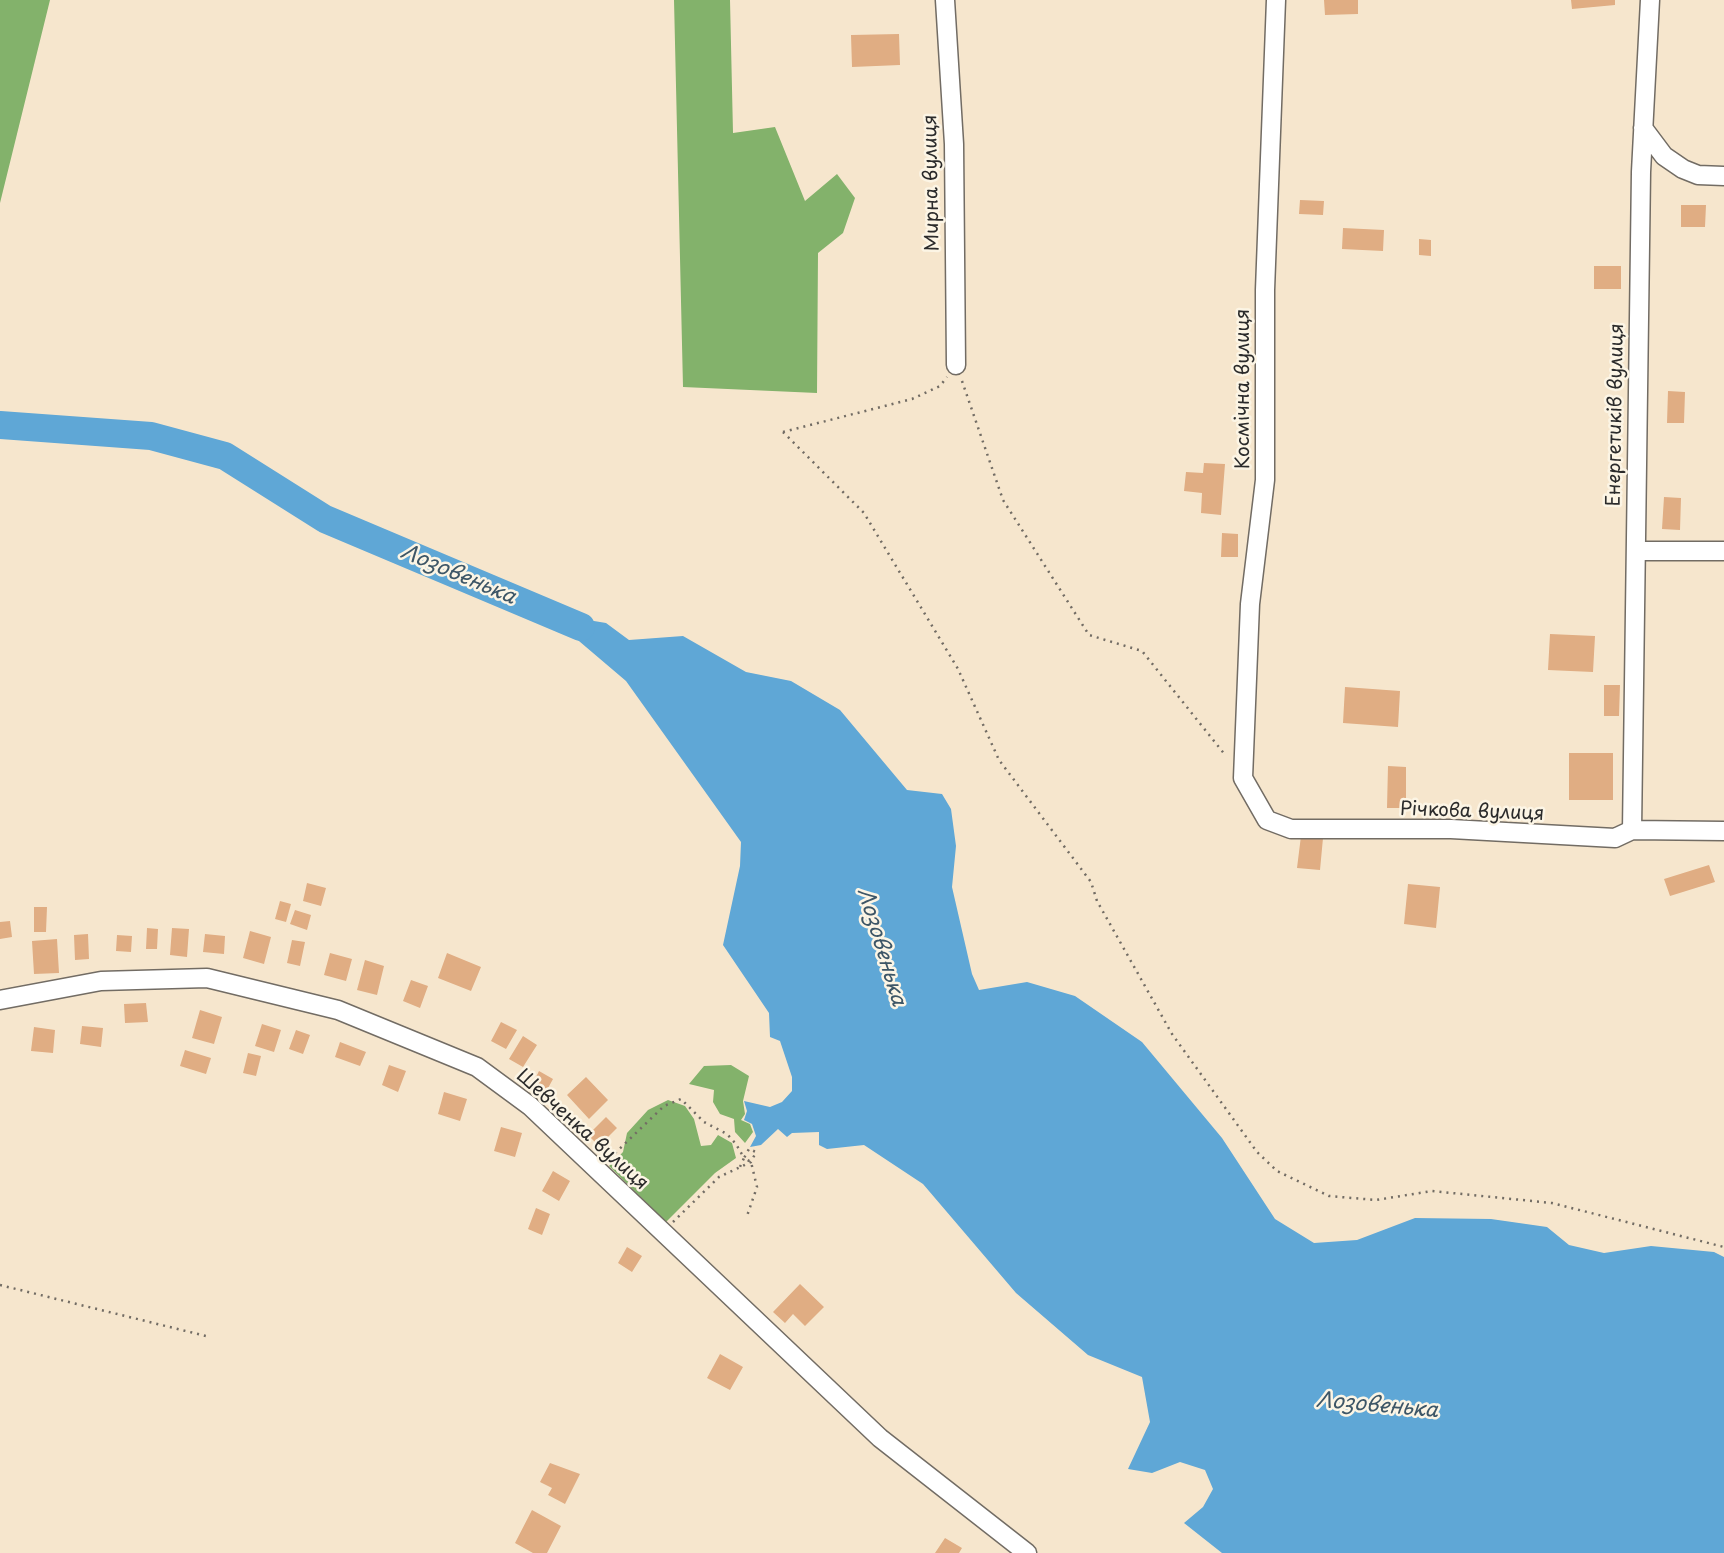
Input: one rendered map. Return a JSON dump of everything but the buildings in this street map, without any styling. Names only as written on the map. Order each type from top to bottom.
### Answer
[{"type":"street","name":"Мирна вулиця","points":[[945,0],[954,144],[956,365]]},
{"type":"street","name":"Космічна вулиця","points":[[1244,778],[1250,604],[1265,480],[1265,290],[1276,0]]},
{"type":"street","name":"Енергетиків вулиця","points":[[1632,830],[1643,128],[1650,0]]},
{"type":"street","points":[[1643,128],[1664,156],[1683,169],[1698,175],[1724,176]]},
{"type":"street","points":[[1636,551],[1724,551]]},
{"type":"street","name":"Річкова вулиця","points":[[1244,778],[1267,820],[1290,829],[1451,829],[1615,838],[1632,830],[1724,831]]},
{"type":"street","name":"Шевченка вулиця","points":[[0,1000],[101,981],[207,978],[338,1010],[477,1067],[530,1106],[880,1438],[1027,1553]]},
{"type":"path","points":[[956,365],[940,386],[920,396],[783,432],[864,513],[958,669],[999,760],[1091,882],[1097,901],[1172,1034],[1257,1152],[1276,1171],[1329,1196],[1376,1200],[1432,1191],[1552,1203],[1724,1247]]},
{"type":"path","points":[[956,365],[1003,500],[1090,635],[1142,651],[1227,757]]},
{"type":"path","points":[[598,1171],[634,1132],[664,1106],[681,1099],[704,1122],[727,1134],[744,1158],[751,1162],[757,1187],[747,1216]]},
{"type":"path","points":[[664,1232],[719,1177],[738,1169],[751,1162],[756,1152],[749,1149],[738,1169]]},
{"type":"path","points":[[0,1285],[206,1336]]},
{"type":"green space","points":[[0,0],[50,0],[0,203]]},
{"type":"green space","points":[[674,0],[730,0],[733,133],[775,127],[805,201],[837,174],[855,198],[843,233],[818,253],[817,393],[683,387]]},
{"type":"green space","points":[[731,1065],[749,1076],[743,1101],[745,1114],[741,1120],[750,1124],[753,1132],[745,1143],[735,1132],[734,1119],[720,1114],[713,1102],[714,1090],[689,1084],[704,1066]]},
{"type":"green space","points":[[668,1100],[685,1106],[694,1119],[701,1146],[711,1145],[718,1135],[732,1143],[736,1158],[715,1173],[666,1222],[609,1166],[623,1152],[627,1133],[648,1110]]},
{"type":"water","points":[[546,613],[606,623],[629,640],[683,636],[746,672],[791,681],[840,710],[907,790],[942,794],[951,809],[956,846],[952,887],[972,974],[979,990],[1027,982],[1075,996],[1142,1042],[1222,1138],[1275,1219],[1314,1243],[1357,1240],[1415,1218],[1491,1219],[1547,1227],[1569,1245],[1604,1253],[1651,1246],[1714,1252],[1724,1257],[1724,1553],[1222,1553],[1184,1523],[1203,1507],[1213,1489],[1205,1470],[1180,1462],[1152,1473],[1128,1469],[1150,1422],[1142,1377],[1088,1355],[1016,1293],[923,1184],[864,1145],[827,1149],[819,1145],[819,1132],[792,1133],[787,1137],[778,1129],[761,1145],[750,1147],[756,1136],[752,1124],[744,1120],[747,1111],[744,1101],[770,1107],[782,1102],[792,1091],[792,1077],[780,1041],[770,1037],[769,1013],[723,945],[740,866],[741,842],[626,681]]},
{"type":"waterway","name":"Лозовенька","points":[[0,425],[151,436],[225,456],[325,519],[581,627]]}]
